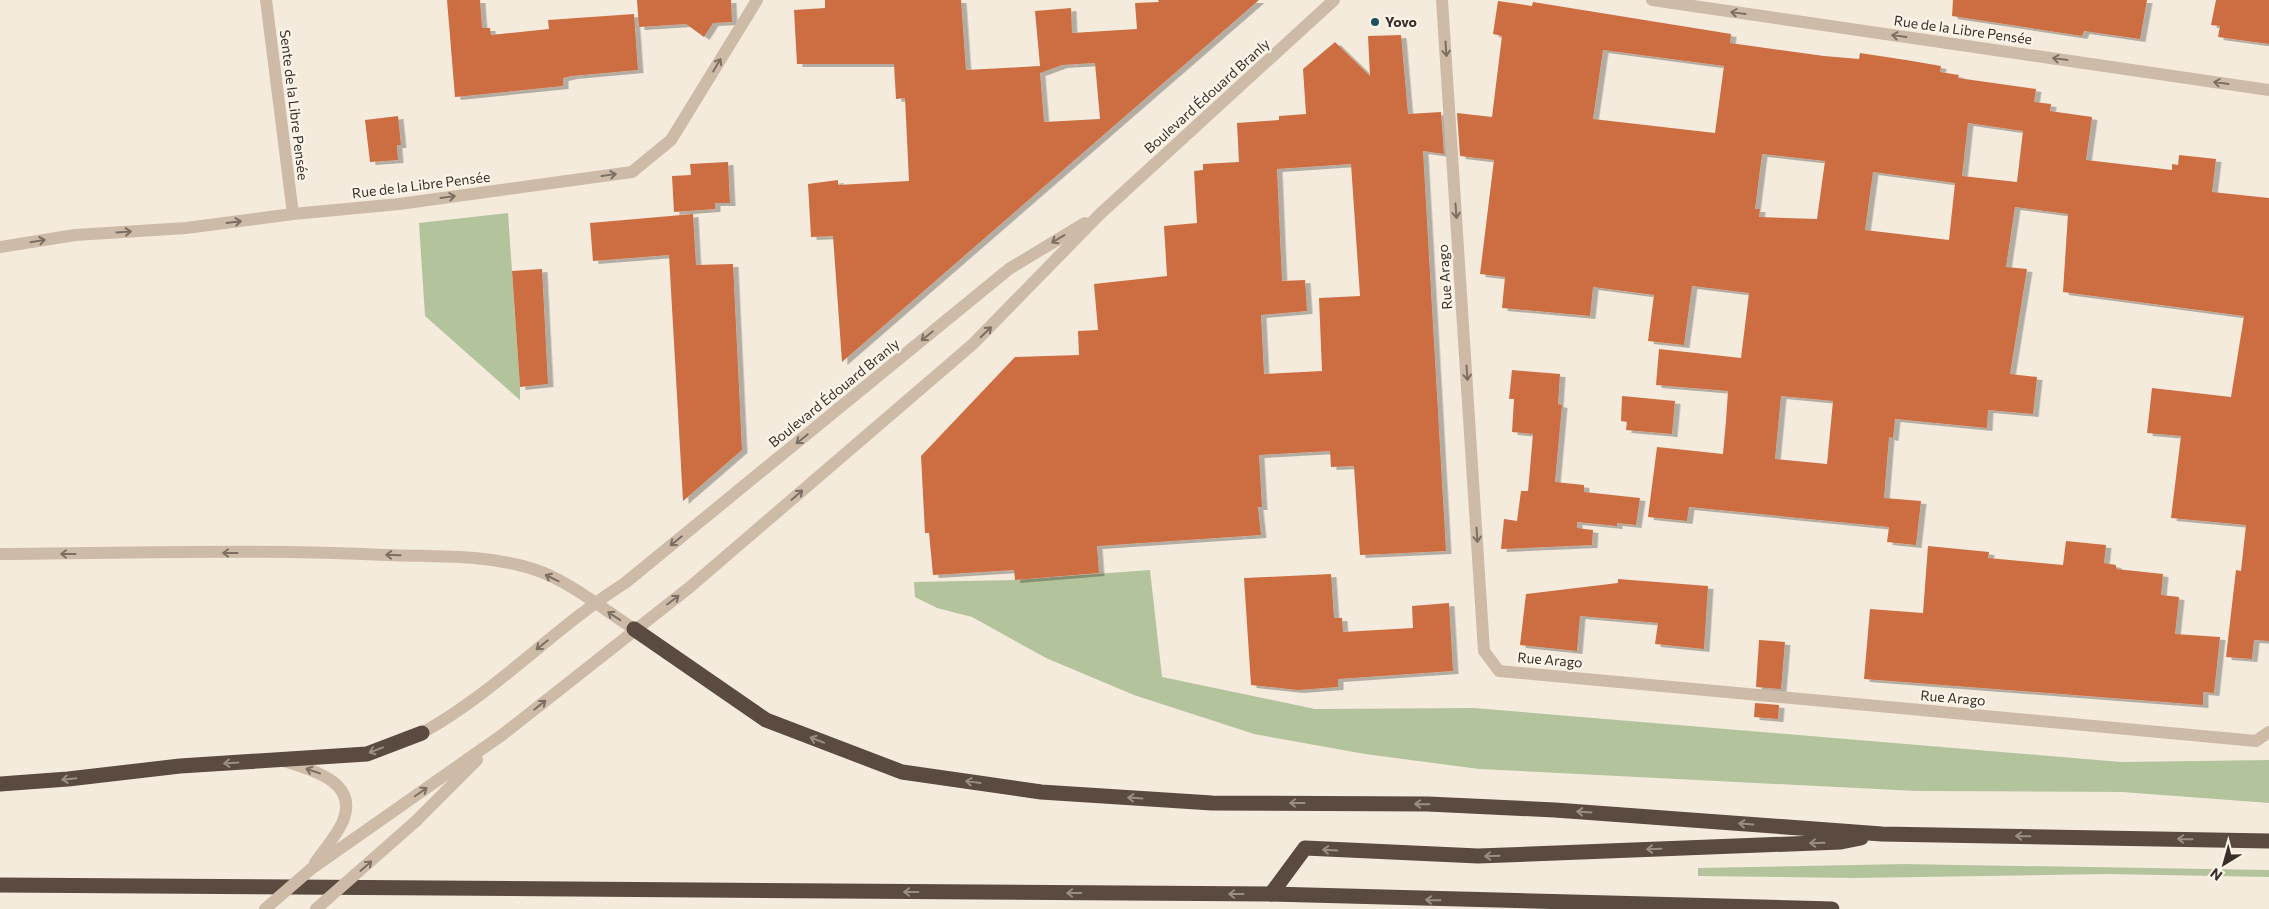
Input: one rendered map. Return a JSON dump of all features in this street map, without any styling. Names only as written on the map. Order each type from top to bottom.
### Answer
[{"type":"highway","points":[[634,629],[766,720],[902,772],[1051,793],[1212,803],[1428,804],[1882,834],[2269,841]]},
{"type":"highway","points":[[0,784],[68,779],[180,766],[366,754],[422,733]]},
{"type":"highway","points":[[1270,894],[1305,848],[1478,856],[1841,842],[1882,834]]},
{"type":"highway","points":[[0,885],[1270,894],[1832,909]]},
{"type":"street","name":"Sente de la Libre Pensée","points":[[266,0],[292,214]]},
{"type":"street","name":"Rue de la Libre Pensée","points":[[0,247],[76,236],[186,228],[292,214],[400,204],[632,172],[671,140],[757,0]]},
{"type":"street","name":"Boulevard Édouard Branly","points":[[502,735],[634,629],[690,587],[973,344],[1100,214],[1334,0]]},
{"type":"street","name":"Rue Arago","points":[[1442,0],[1484,651],[1499,670],[2256,741],[2269,732]]},
{"type":"street","name":"Rue de la Libre Pensée","points":[[1652,0],[2269,90]]},
{"type":"street","name":"Boulevard Édouard Branly","points":[[422,733],[450,718],[482,695],[594,603],[626,583],[1009,269],[1100,214]]},
{"type":"street","points":[[0,554],[322,552],[476,558],[506,562],[535,569],[561,582],[634,629]]},
{"type":"street","points":[[264,909],[311,868],[502,735]]},
{"type":"street","points":[[316,909],[416,822],[502,735]]},
{"type":"street","points":[[280,759],[321,773],[338,785],[346,801],[343,820],[311,868]]},
{"type":"green space","points":[[508,213],[520,400],[425,316],[419,223]]},
{"type":"green space","points":[[1150,570],[1162,677],[1315,709],[1474,708],[2121,762],[2269,760],[2269,803],[2122,792],[1916,791],[1479,769],[1365,754],[1254,734],[1134,695],[1046,658],[972,617],[937,608],[915,597],[914,582],[1015,580]]},
{"type":"green space","points":[[1904,864],[2269,870],[2269,877],[2107,874],[1853,878],[1698,876],[1698,868]]},
{"type":"building","points":[[447,0],[480,0],[482,28],[490,28],[491,35],[549,29],[548,20],[634,14],[638,70],[572,76],[563,78],[563,86],[455,97]]},
{"type":"building","points":[[637,0],[731,0],[732,22],[713,23],[704,37],[686,24],[639,27]]},
{"type":"building","points":[[825,0],[961,0],[966,70],[1040,66],[1035,11],[1071,8],[1072,33],[1137,29],[1135,3],[1159,2],[1158,0],[1259,0],[842,362],[833,236],[811,237],[808,184],[838,180],[838,185],[909,181],[905,98],[896,99],[894,64],[797,64],[794,10],[825,8]],"holes":[[[1095,63],[1100,119],[1044,122],[1040,73],[1062,65]]]},
{"type":"building","points":[[1953,0],[2147,0],[2140,39],[2084,31],[2082,36],[1952,16]]},
{"type":"building","points":[[2216,0],[2269,0],[2269,44],[2218,37],[2220,26],[2211,25]]},
{"type":"building","points":[[1498,1],[1532,6],[1533,2],[1731,34],[1730,43],[1859,59],[1860,53],[1941,66],[1940,72],[1959,75],[1958,78],[2036,89],[2034,102],[2051,104],[2050,111],[2092,117],[2086,160],[2172,170],[2172,164],[2178,165],[2179,155],[2216,159],[2212,192],[2269,198],[2269,641],[2254,640],[2252,659],[2226,657],[2236,570],[2241,571],[2246,525],[2171,518],[2181,436],[2147,433],[2152,388],[2231,397],[2244,316],[2063,292],[2068,214],[2015,207],[2006,267],[2027,269],[2010,374],[2037,377],[2033,414],[1988,410],[1987,428],[1895,419],[1893,438],[1889,437],[1884,498],[1921,501],[1916,545],[1887,542],[1889,527],[1689,507],[1687,521],[1648,517],[1657,447],[1723,454],[1728,391],[1656,385],[1659,349],[1741,358],[1749,293],[1692,286],[1684,345],[1648,341],[1654,295],[1593,287],[1590,316],[1502,308],[1505,277],[1480,274],[1494,160],[1460,156],[1457,113],[1492,117],[1502,36],[1493,34]],"holes":[[[1603,50],[1724,66],[1715,133],[1593,119]],[[1968,123],[2023,131],[2017,182],[1962,176]],[[1762,154],[1825,161],[1817,219],[1759,217],[1760,209],[1755,209]],[[1873,172],[1955,183],[1949,240],[1865,230]],[[1781,396],[1833,401],[1827,464],[1775,459]]]},
{"type":"building","points":[[1401,35],[1408,114],[1441,112],[1444,154],[1423,151],[1446,551],[1360,555],[1354,466],[1331,467],[1330,451],[1259,455],[1262,507],[1258,507],[1261,535],[1097,546],[1099,573],[1015,580],[1014,570],[933,575],[929,533],[925,533],[921,456],[1015,357],[1079,355],[1078,331],[1098,330],[1094,284],[1167,276],[1164,226],[1197,223],[1194,171],[1203,170],[1203,164],[1239,162],[1237,123],[1279,120],[1279,116],[1306,114],[1303,69],[1335,42],[1370,76],[1368,36]],"holes":[[[1351,164],[1360,296],[1319,298],[1322,371],[1264,374],[1261,315],[1307,311],[1305,280],[1282,281],[1277,169]]]},
{"type":"building","points":[[398,116],[401,145],[397,145],[398,160],[370,162],[365,120]]},
{"type":"building","points":[[728,162],[730,203],[715,203],[715,209],[674,212],[672,176],[691,175],[690,164]]},
{"type":"building","points":[[693,214],[696,265],[733,264],[742,450],[683,501],[669,255],[593,261],[590,223]]},
{"type":"building","points":[[542,269],[548,384],[520,387],[512,271]]},
{"type":"building","points":[[1512,370],[1560,374],[1558,404],[1562,405],[1555,482],[1584,485],[1584,492],[1640,498],[1636,525],[1617,523],[1617,526],[1577,522],[1577,528],[1593,530],[1592,545],[1501,549],[1504,519],[1517,521],[1521,491],[1528,491],[1533,434],[1512,432],[1514,399],[1509,399]]},
{"type":"building","points":[[1622,396],[1675,401],[1672,434],[1626,430],[1627,422],[1621,421]]},
{"type":"building","points":[[2066,541],[2106,545],[2104,563],[2116,565],[2116,569],[2163,574],[2161,595],[2179,597],[2175,634],[2220,637],[2214,693],[2203,692],[2203,705],[1864,679],[1870,609],[1923,613],[1928,546],[1989,552],[1988,558],[2063,565]]},
{"type":"building","points":[[1331,574],[1334,618],[1342,618],[1343,632],[1413,628],[1412,606],[1449,603],[1453,671],[1338,679],[1338,687],[1298,690],[1251,685],[1244,578]]},
{"type":"building","points":[[1618,579],[1708,586],[1704,649],[1655,644],[1658,623],[1580,616],[1577,651],[1520,645],[1526,594],[1618,583]]},
{"type":"building","points":[[1759,640],[1785,642],[1781,689],[1756,687]]},
{"type":"building","points":[[1755,703],[1779,705],[1778,719],[1754,717]]},
{"type":"place","name":"Yovo","points":[[1375,22]]}]
